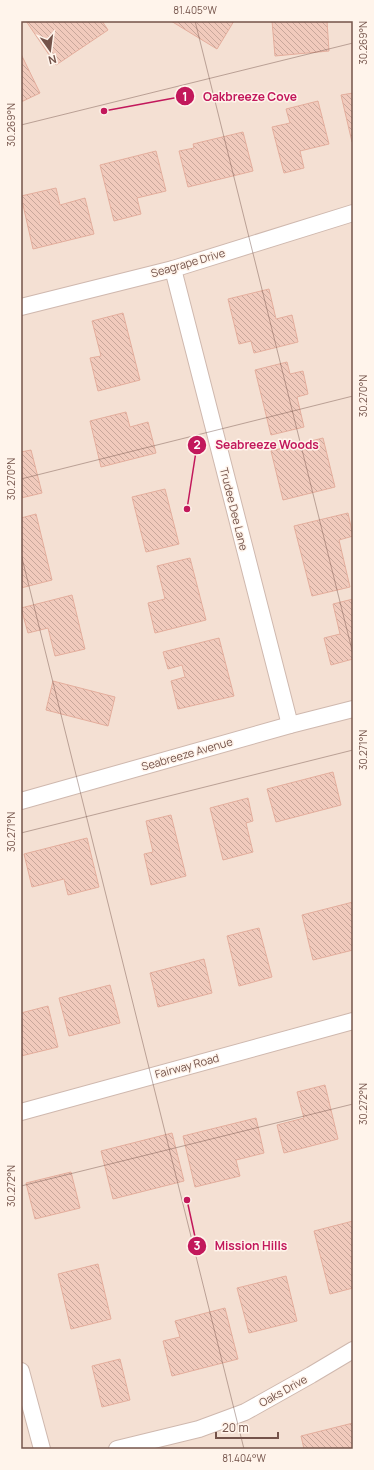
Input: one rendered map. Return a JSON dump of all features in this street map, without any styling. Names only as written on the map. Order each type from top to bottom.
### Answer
[{"type":"street","name":"Seagrape Drive","points":[[21,307],[173,269],[353,214]]},
{"type":"street","name":"Trudee Dee Lane","points":[[173,269],[290,725]]},
{"type":"street","name":"Seabreeze Avenue","points":[[21,801],[290,725],[353,709]]},
{"type":"street","name":"Fairway Road","points":[[21,1112],[353,1021]]},
{"type":"street","name":"Oaks Drive","points":[[117,1449],[199,1429],[245,1412],[312,1375],[353,1350]]},
{"type":"street","points":[[21,1371],[42,1449]]},
{"type":"shaded area","points":[[21,21],[353,21],[353,1449],[21,1449]]},
{"type":"building","points":[[26,21],[102,21],[108,30],[56,65]]},
{"type":"building","points":[[171,21],[234,21],[217,49]]},
{"type":"building","points":[[272,21],[327,21],[329,51],[275,56]]},
{"type":"building","points":[[21,54],[40,93],[21,102]]},
{"type":"building","points":[[353,93],[353,142],[352,142],[341,95]]},
{"type":"building","points":[[318,101],[329,144],[300,151],[304,168],[284,173],[272,127],[290,123],[286,109]]},
{"type":"building","points":[[243,132],[253,171],[188,187],[179,151],[194,148],[193,144]]},
{"type":"building","points":[[156,151],[166,191],[137,198],[141,214],[114,221],[100,165]]},
{"type":"building","points":[[56,188],[60,205],[85,198],[94,234],[33,249],[21,196]]},
{"type":"building","points":[[269,289],[276,319],[292,315],[298,342],[254,353],[251,341],[239,344],[228,299]]},
{"type":"building","points":[[123,313],[140,380],[98,391],[90,358],[101,356],[92,321]]},
{"type":"building","points":[[287,362],[290,374],[303,371],[308,394],[297,397],[304,427],[271,435],[255,370]]},
{"type":"building","points":[[126,412],[130,427],[148,422],[156,453],[101,467],[90,421]]},
{"type":"building","points":[[323,438],[335,487],[283,500],[271,451]]},
{"type":"building","points":[[31,450],[42,493],[21,498],[21,452]]},
{"type":"building","points":[[165,489],[179,544],[146,552],[132,497]]},
{"type":"building","points":[[348,513],[353,536],[339,540],[350,587],[312,596],[294,526]]},
{"type":"building","points":[[36,514],[52,580],[21,588],[21,518]]},
{"type":"building","points":[[190,558],[206,620],[155,633],[148,603],[165,599],[157,566]]},
{"type":"building","points":[[72,595],[85,649],[55,656],[48,628],[28,633],[21,608]]},
{"type":"building","points":[[353,599],[353,659],[331,665],[324,638],[340,634],[333,604]]},
{"type":"building","points":[[219,638],[234,696],[178,709],[171,681],[185,677],[182,665],[168,669],[163,652]]},
{"type":"building","points":[[53,681],[115,697],[108,726],[46,710]]},
{"type":"building","points":[[333,772],[341,805],[276,822],[267,789]]},
{"type":"building","points":[[248,798],[253,821],[246,823],[253,852],[223,860],[210,808]]},
{"type":"building","points":[[171,815],[186,876],[151,885],[144,854],[153,852],[146,821]]},
{"type":"building","points":[[87,838],[99,887],[68,895],[64,879],[32,887],[24,854]]},
{"type":"building","points":[[353,902],[353,950],[313,960],[302,915]]},
{"type":"building","points":[[259,928],[272,977],[239,986],[227,936]]},
{"type":"building","points":[[204,959],[212,993],[158,1007],[150,973]]},
{"type":"building","points":[[110,985],[120,1023],[69,1036],[59,998]]},
{"type":"building","points":[[48,1006],[58,1047],[21,1056],[21,1013]]},
{"type":"building","points":[[325,1085],[338,1139],[284,1153],[277,1125],[304,1118],[297,1092]]},
{"type":"building","points":[[256,1118],[264,1153],[236,1160],[240,1176],[195,1187],[183,1136]]},
{"type":"building","points":[[172,1133],[184,1181],[113,1199],[101,1151]]},
{"type":"building","points":[[71,1172],[80,1208],[35,1219],[26,1183]]},
{"type":"building","points":[[353,1221],[353,1256],[351,1257],[353,1265],[353,1288],[330,1294],[314,1231]]},
{"type":"building","points":[[98,1264],[111,1319],[71,1329],[58,1274]]},
{"type":"building","points":[[286,1276],[297,1321],[249,1333],[237,1288]]},
{"type":"building","points":[[225,1308],[238,1359],[172,1376],[163,1341],[180,1337],[175,1321]]},
{"type":"building","points":[[120,1359],[130,1400],[102,1407],[92,1366]]},
{"type":"building","points":[[353,1423],[353,1449],[304,1449],[301,1436]]},
{"type":"place","name":"Oakbreeze Cove","points":[[104,111]]},
{"type":"place","name":"Seabreeze Woods","points":[[187,509]]},
{"type":"place","name":"Mission Hills","points":[[187,1200]]}]
